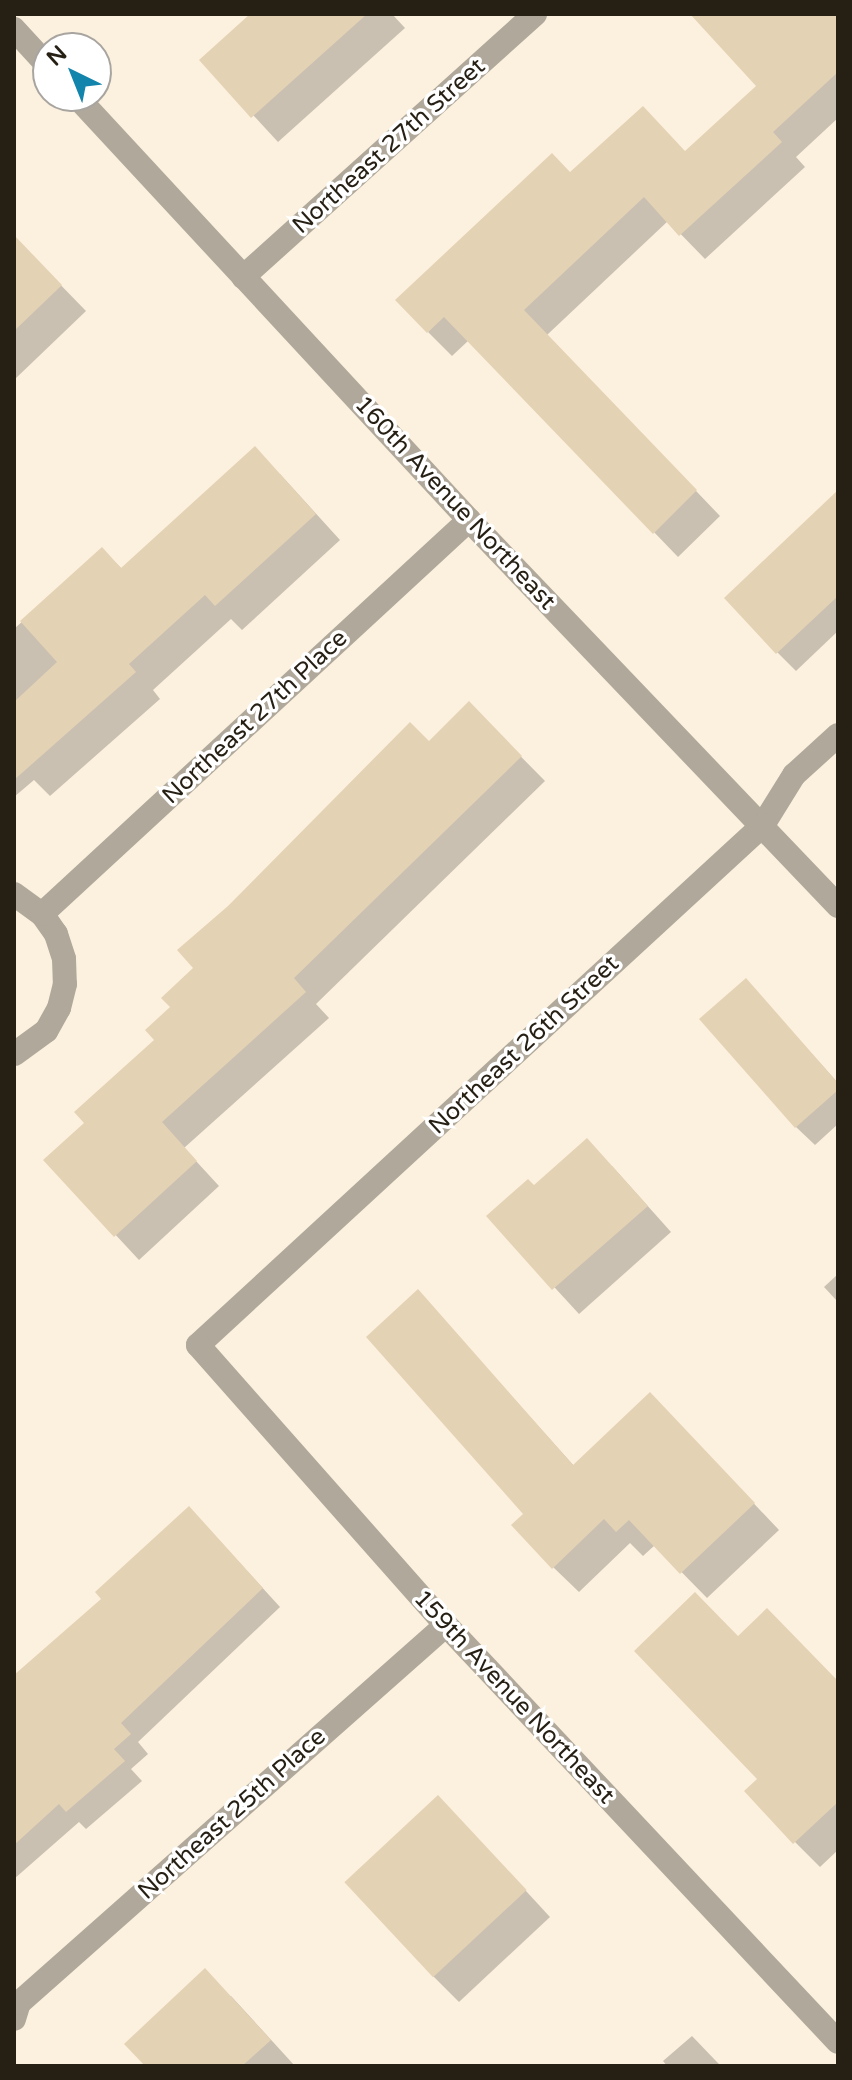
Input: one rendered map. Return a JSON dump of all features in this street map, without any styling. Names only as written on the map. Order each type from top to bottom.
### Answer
[{"type":"street","name":"Northeast 27th Street","points":[[243,277],[535,14]]},
{"type":"street","points":[[14,29],[32,49]]},
{"type":"street","name":"160th Avenue Northeast","points":[[91,112],[469,520],[838,906]]},
{"type":"street","name":"Northeast 27th Place","points":[[42,914],[469,520]]},
{"type":"street","name":"Northeast 26th Street","points":[[198,1345],[763,825],[794,775],[838,735]]},
{"type":"street","points":[[14,894],[42,914],[60,946],[65,984],[59,1008],[46,1031],[14,1054]]},
{"type":"street","name":"159th Avenue Northeast","points":[[198,1345],[446,1625],[838,2042]]},
{"type":"street","name":"Northeast 25th Place","points":[[16,2008],[446,1625]]},
{"type":"building","points":[[250,14],[367,14],[251,118],[199,60]]},
{"type":"building","points":[[690,14],[838,14],[838,72],[773,132],[782,142],[679,236],[644,197],[524,310],[697,490],[653,534],[444,317],[427,333],[395,300],[552,153],[570,172],[643,106],[685,151],[756,86]]},
{"type":"building","points":[[14,235],[62,285],[14,331]]},
{"type":"building","points":[[255,446],[316,514],[215,606],[205,595],[129,664],[136,672],[14,780],[14,702],[57,662],[20,621],[102,547],[121,568]]},
{"type":"building","points":[[838,490],[838,596],[776,654],[724,598]]},
{"type":"building","points":[[469,701],[522,756],[294,978],[306,992],[162,1122],[197,1161],[114,1237],[43,1160],[84,1123],[74,1112],[154,1040],[145,1030],[170,1007],[161,998],[193,968],[177,950],[228,906],[410,722],[429,741]]},
{"type":"building","points":[[746,978],[838,1083],[838,1090],[795,1128],[699,1019]]},
{"type":"building","points":[[587,1138],[648,1206],[552,1290],[486,1216],[528,1179],[534,1185]]},
{"type":"building","points":[[418,1289],[573,1465],[650,1392],[755,1503],[680,1574],[629,1520],[616,1532],[604,1519],[552,1569],[511,1525],[523,1514],[366,1337]]},
{"type":"building","points":[[189,1506],[263,1588],[121,1723],[131,1734],[114,1749],[125,1761],[66,1812],[59,1804],[14,1845],[14,1675],[101,1599],[95,1592]]},
{"type":"building","points":[[695,1592],[738,1636],[767,1608],[838,1681],[838,1802],[793,1844],[744,1791],[757,1779],[634,1651]]},
{"type":"building","points":[[438,1795],[527,1890],[433,1977],[344,1882]]},
{"type":"building","points":[[205,1968],[271,2040],[242,2066],[145,2066],[124,2044]]}]
